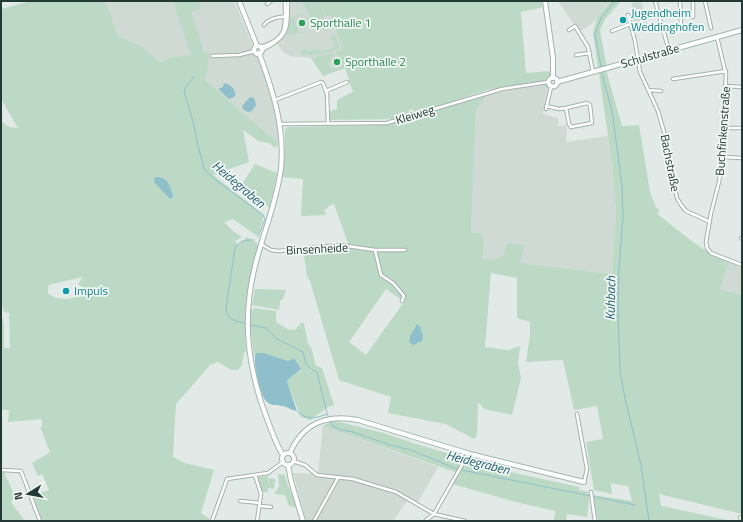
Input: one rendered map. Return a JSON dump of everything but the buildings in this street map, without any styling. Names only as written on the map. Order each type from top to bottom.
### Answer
[{"type":"main road","points":[[239,1],[260,49],[275,100],[282,149],[279,181],[272,210],[261,244],[250,291],[247,324],[249,352],[255,382],[283,455],[283,462],[288,465],[291,481],[303,521]]},
{"type":"main road","points":[[545,1],[553,58],[553,78],[556,79],[557,82],[556,86],[551,87],[548,82],[550,78],[553,78]]},
{"type":"main road","name":"Schulstraße","points":[[557,82],[742,30]]},
{"type":"main road","points":[[255,51],[260,49]]},
{"type":"main road","points":[[290,453],[296,440],[305,430],[326,420],[347,418],[470,454],[584,482]]},
{"type":"main road","points":[[283,455],[290,453]]},
{"type":"main road","points":[[288,465],[293,461],[293,455],[290,453]]},
{"type":"street","points":[[267,4],[271,1]]},
{"type":"street","points":[[260,49],[274,42],[283,34],[287,27],[287,1]]},
{"type":"street","points":[[655,1],[669,51]]},
{"type":"street","points":[[680,1],[681,27]]},
{"type":"street","points":[[693,1],[693,17]]},
{"type":"street","points":[[705,1],[711,28]]},
{"type":"street","name":"Bachstraße","points":[[628,15],[635,41],[640,72],[658,111],[663,126],[674,184],[679,201],[683,209],[690,214],[710,222]]},
{"type":"street","points":[[264,25],[267,21],[286,17]]},
{"type":"street","points":[[612,32],[630,24]]},
{"type":"street","points":[[569,30],[575,26],[588,47],[593,72]]},
{"type":"street","name":"Buchfinkenstraße","points":[[717,37],[726,71],[723,157],[706,239],[707,248],[714,255],[742,265]]},
{"type":"street","points":[[212,56],[239,55],[255,51]]},
{"type":"street","points":[[576,55],[590,52]]},
{"type":"street","points":[[672,79],[726,71]]},
{"type":"street","points":[[275,100],[320,82],[323,83],[326,91],[328,123]]},
{"type":"street","points":[[326,91],[346,82]]},
{"type":"street","name":"Kleiweg","points":[[279,124],[387,123],[502,89],[548,82]]},
{"type":"street","points":[[726,86],[742,86]]},
{"type":"street","points":[[551,87],[546,108],[559,109],[587,103],[590,105],[592,123],[572,127],[566,108]]},
{"type":"street","points":[[648,90],[661,91]]},
{"type":"street","points":[[724,128],[742,128]]},
{"type":"street","points":[[723,157],[742,158]]},
{"type":"street","name":"Binsenheide","points":[[261,244],[271,250],[278,251],[340,245],[375,250],[405,250]]},
{"type":"street","points":[[375,250],[381,275],[393,283],[404,296],[402,301]]},
{"type":"street","points":[[577,414],[586,468],[584,482]]},
{"type":"street","points":[[293,461],[305,465],[317,475],[353,479],[396,492],[434,514],[465,521]]},
{"type":"street","points":[[212,521],[227,479],[268,473],[283,462]]},
{"type":"street","points":[[425,521],[434,514],[462,465]]},
{"type":"street","points":[[1,470],[21,472],[40,521]]},
{"type":"street","points":[[256,475],[261,492],[258,521]]},
{"type":"street","points":[[314,521],[338,478]]},
{"type":"street","points":[[591,494],[595,521]]},
{"type":"street","points":[[240,501],[271,507]]},
{"type":"shaded area","points":[[103,1],[173,1],[191,55],[172,57],[160,62],[143,47],[117,35],[113,21]]},
{"type":"shaded area","points":[[186,1],[234,1],[264,72],[274,100],[278,127],[278,143],[204,79],[209,53],[204,53]]},
{"type":"shaded area","points":[[288,1],[327,1],[338,34],[345,68],[323,76],[311,58],[290,56],[282,51],[277,44],[284,36],[286,31]]},
{"type":"shaded area","points":[[558,1],[610,1],[592,24],[579,32]]},
{"type":"shaded area","points":[[634,1],[641,1],[649,29],[643,32],[642,29],[634,30],[632,4]]},
{"type":"shaded area","points":[[543,85],[547,90],[543,114],[558,118],[558,126],[567,125],[566,142],[608,136],[616,212],[612,274],[470,258],[476,111],[487,95]]},
{"type":"shaded area","points":[[729,262],[742,267],[742,295],[720,289]]},
{"type":"shaded area","points":[[323,426],[438,467],[417,504],[409,498],[393,521],[306,521],[293,473],[318,474]]},
{"type":"green space","points":[[31,1],[103,1],[109,9],[117,35],[143,47],[160,62],[172,57],[191,55],[173,1],[199,1],[201,9],[191,12],[204,52],[209,53],[207,75],[204,79],[278,143],[277,147],[274,147],[269,143],[258,141],[243,130],[249,162],[213,175],[264,215],[257,236],[233,219],[224,222],[242,237],[235,241],[238,245],[246,237],[257,243],[258,246],[251,273],[247,299],[245,325],[246,352],[244,353],[242,365],[238,370],[231,370],[218,362],[210,365],[176,404],[173,457],[185,463],[214,470],[201,513],[212,521],[42,521],[32,496],[49,490],[42,474],[38,476],[32,463],[50,452],[40,427],[42,427],[42,419],[8,422],[9,410],[1,409],[1,311],[4,326],[4,348],[10,348],[9,313],[4,312],[1,301],[1,121],[9,127],[18,128],[1,99],[1,9]],"holes":[[[83,277],[78,284],[84,288],[79,296],[74,298],[62,299],[48,293],[48,286],[52,284]]]},
{"type":"green space","points":[[302,1],[542,1],[544,7],[521,12],[526,73],[551,71],[547,90],[543,85],[525,87],[526,84],[490,89],[398,119],[330,120],[330,111],[337,109],[337,100],[353,92],[345,68],[323,76],[311,58],[333,53],[334,56],[329,58],[331,60],[329,63],[331,69],[342,67],[341,65],[343,65],[340,55],[337,56],[336,52],[340,50],[341,47],[334,23],[331,22],[330,19],[332,18],[331,16],[326,16],[322,5],[325,17],[315,21],[314,18],[311,19]]},
{"type":"green space","points":[[611,1],[621,1],[605,19],[600,30],[606,70],[622,126],[639,125],[650,192],[656,207],[660,211],[657,214],[701,248],[729,262],[720,289],[742,295],[742,514],[659,494],[661,506],[733,521],[598,521],[593,495],[632,501],[628,486],[611,483],[612,494],[594,490],[586,442],[603,439],[597,406],[574,410],[563,360],[526,362],[530,335],[530,322],[517,318],[517,278],[491,273],[485,347],[508,350],[520,346],[518,364],[521,378],[512,415],[484,409],[478,403],[477,435],[474,439],[446,424],[388,413],[391,397],[339,380],[310,281],[307,276],[303,249],[349,246],[334,204],[328,206],[328,208],[324,210],[326,215],[301,216],[303,179],[282,177],[285,156],[285,129],[289,127],[380,125],[395,123],[487,95],[476,111],[471,233],[482,233],[484,246],[482,259],[496,260],[505,254],[507,243],[524,245],[520,263],[612,274],[616,212],[612,163],[593,33],[597,18]],"holes":[[[386,289],[404,302],[366,355],[349,342]]]},
{"type":"green space","points":[[305,13],[308,20],[305,14],[294,18],[299,33],[292,35],[287,34],[290,18]]},
{"type":"green space","points":[[334,35],[336,36],[339,49],[320,55],[302,55],[300,51],[306,49],[308,52],[321,48],[319,49],[320,52],[335,47],[335,40],[331,41],[330,37]]},
{"type":"green space","points":[[255,164],[277,173],[270,208],[240,187]]},
{"type":"green space","points":[[255,289],[286,290],[283,299],[280,301],[279,310],[252,305]]},
{"type":"green space","points":[[254,308],[276,311],[276,322],[289,330],[297,329],[297,326],[300,326],[300,323],[304,323],[308,344],[311,347],[316,366],[322,368],[334,405],[328,407],[310,420],[301,417],[287,382],[301,370],[294,358],[288,361],[264,353],[256,353],[254,357],[250,324],[251,309],[254,310]]},
{"type":"green space","points":[[332,420],[383,433],[506,471],[579,487],[579,490],[588,492],[589,501],[587,517],[567,514],[566,521],[554,521],[555,511],[452,484],[458,473],[323,426]]},
{"type":"green space","points":[[1,472],[4,472],[15,496],[11,502],[25,521],[1,521]]},
{"type":"green space","points":[[278,474],[285,475],[298,508],[289,506],[285,495],[274,494],[279,486]]},
{"type":"green space","points":[[268,476],[268,486],[269,478],[275,479],[274,489],[268,488],[268,492],[262,492],[258,477]]},
{"type":"water","points":[[224,83],[232,87],[235,91],[235,96],[229,99],[219,90],[223,87]]},
{"type":"water","points":[[250,97],[254,98],[256,105],[252,111],[248,112],[244,110],[242,106]]},
{"type":"water","points":[[155,177],[163,178],[168,182],[173,197],[170,199],[154,182]]},
{"type":"water","points":[[417,324],[420,326],[423,335],[422,341],[413,345],[409,342],[410,336]]},
{"type":"water","points":[[256,353],[264,353],[288,361],[294,358],[301,369],[287,382],[297,411],[283,406],[273,405],[266,401],[261,392],[257,378],[255,363]]},
{"type":"waterway","name":"Kuhbach","points":[[601,67],[595,34],[601,18],[615,1]]},
{"type":"waterway","name":"Kuhbach","points":[[602,74],[612,111],[622,185],[623,217],[619,268],[618,311],[620,371],[641,465],[649,521]]},
{"type":"waterway","name":"Heidegraben","points":[[194,77],[185,88],[184,92],[193,121],[204,169],[217,181],[263,215],[265,219],[258,237]]},
{"type":"waterway","name":"Heidegraben","points":[[247,324],[230,318],[226,308],[235,248],[243,241],[254,240]]},
{"type":"waterway","name":"Heidegraben","points":[[250,325],[266,328],[277,339],[303,352],[306,364],[317,373],[327,413]]},
{"type":"waterway","name":"Heidegraben","points":[[297,411],[304,416],[312,418],[327,414],[329,418]]},
{"type":"waterway","name":"Heidegraben","points":[[330,421],[333,426],[341,430],[353,432],[390,445],[411,450],[457,469],[635,505]]},
{"type":"place","name":"Jugendheim Weddinghofen","points":[[623,20]]},
{"type":"place","name":"Sporthalle 1","points":[[302,23]]},
{"type":"place","name":"Sporthalle 2","points":[[337,62]]},
{"type":"place","name":"Impuls","points":[[66,291]]}]
